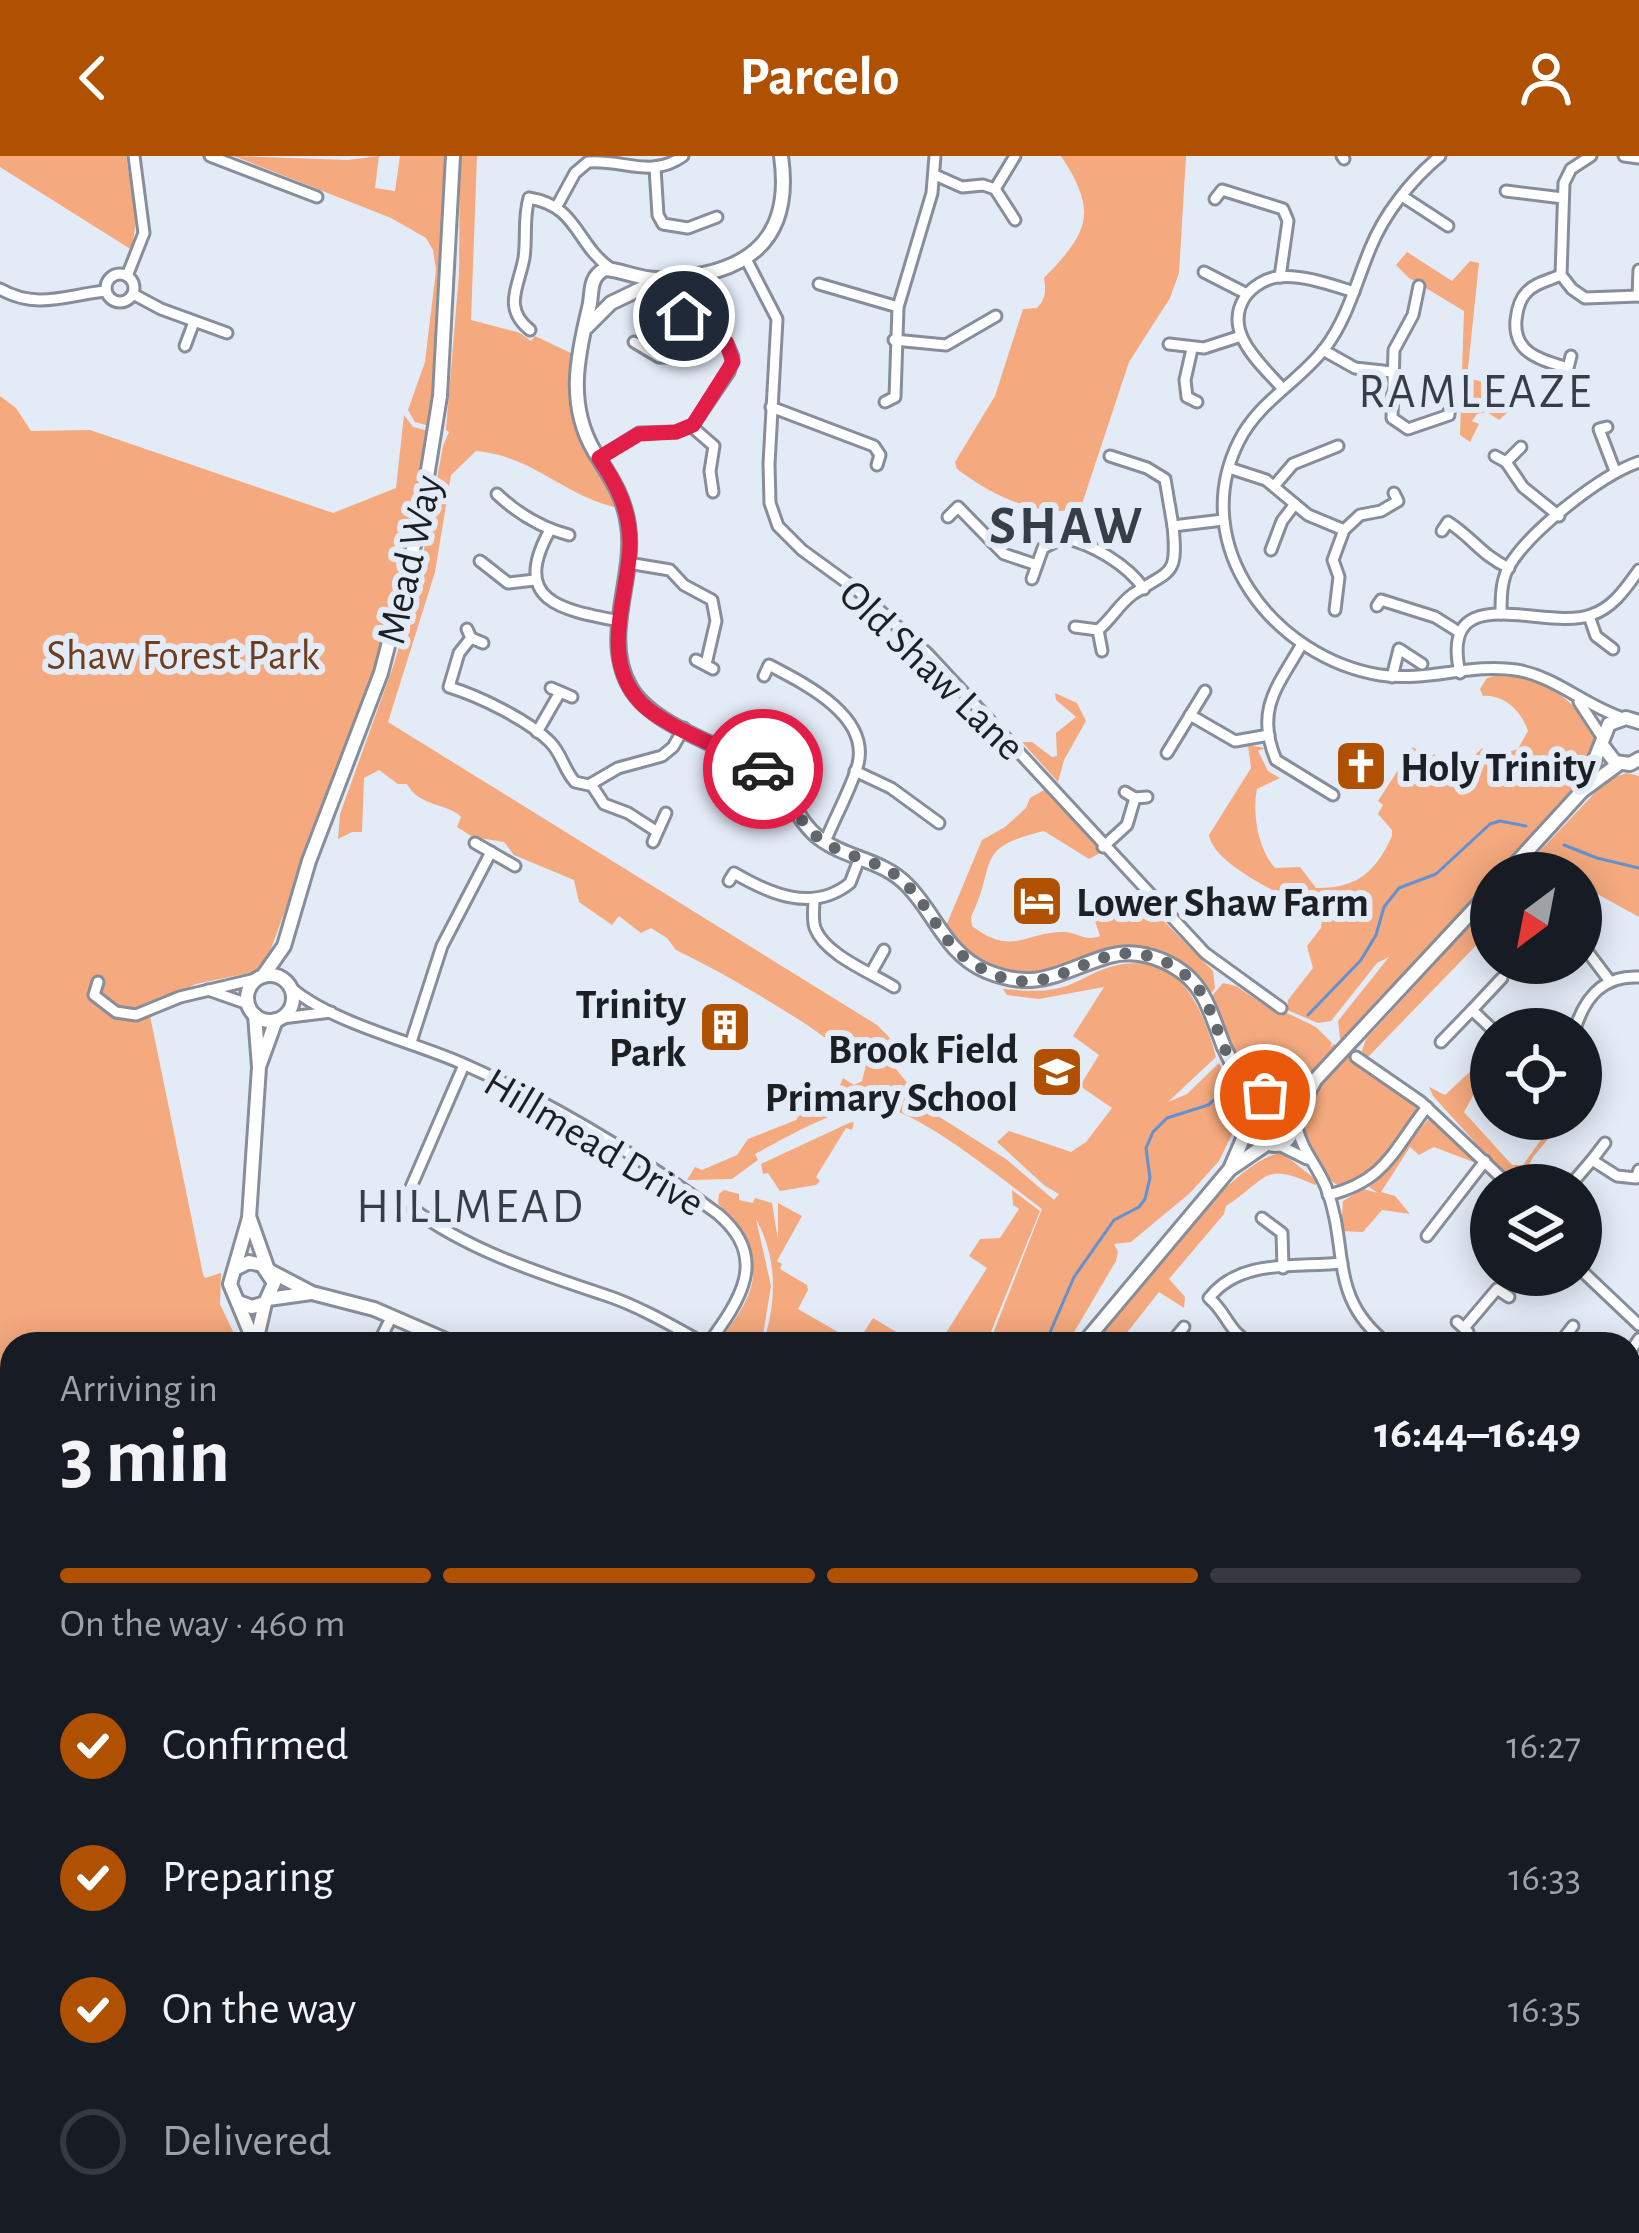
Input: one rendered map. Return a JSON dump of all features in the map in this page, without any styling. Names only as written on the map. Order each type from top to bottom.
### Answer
[{"type":"main road","name":"Mead Way","points":[[262,977],[284,946],[309,860],[381,673],[419,526],[440,396],[453,156]]},
{"type":"main road","points":[[592,287],[600,301],[616,301],[660,280],[721,270],[746,259],[766,242],[780,218],[781,156]]},
{"type":"main road","points":[[660,280],[601,271],[592,287],[576,373],[586,436],[615,483],[627,518],[628,563],[618,654],[631,689],[650,710],[769,773],[824,842],[903,880],[952,947],[988,971],[1019,980],[1044,980],[1129,953],[1160,960],[1180,971],[1200,991],[1242,1081],[1257,1136],[1273,1144]]},
{"type":"main road","points":[[583,333],[616,301],[626,283],[616,271]]},
{"type":"main road","points":[[1582,791],[1609,724],[1633,718]]},
{"type":"main road","points":[[1602,741],[1609,758],[1631,764]]},
{"type":"main road","points":[[1527,852],[1582,791],[1631,764]]},
{"type":"main road","points":[[1230,1169],[1291,1137],[1315,1080],[1470,914]]},
{"type":"main road","name":"Mead Way","points":[[284,946],[289,986]]},
{"type":"main road","points":[[250,1332],[230,1284],[250,1218],[259,1067],[249,989],[262,977],[277,976],[289,986],[291,1008],[279,1019],[259,1067]]},
{"type":"main road","points":[[252,1010],[279,1019]]},
{"type":"main road","points":[[1093,1332],[1230,1169],[1262,1102],[1315,1080]]},
{"type":"main road","points":[[1242,1081],[1290,1105],[1297,1122]]},
{"type":"main road","points":[[250,1218],[274,1283],[258,1332]]},
{"type":"main road","points":[[237,1268],[249,1262],[312,1293],[392,1316],[428,1332]]},
{"type":"main road","points":[[238,1302],[252,1307],[312,1293]]},
{"type":"street","points":[[127,276],[144,233],[134,156]]},
{"type":"street","points":[[210,156],[316,196]]},
{"type":"street","points":[[556,206],[587,159],[656,168],[683,156]]},
{"type":"street","points":[[895,401],[898,308],[935,175],[935,156]]},
{"type":"street","points":[[995,189],[1015,156]]},
{"type":"street","points":[[1440,156],[1402,196],[1373,241],[1341,324],[1323,350],[1248,426],[1229,468],[1223,520],[1227,542],[1245,585],[1273,620],[1302,644],[1341,665],[1425,678],[1518,670],[1551,682],[1578,700],[1633,718]]},
{"type":"street","points":[[1592,156],[1569,173],[1563,198],[1561,275],[1586,298],[1638,296],[1639,269]]},
{"type":"street","points":[[1624,156],[1639,158]]},
{"type":"street","points":[[656,168],[661,222],[684,228],[713,219],[715,233]]},
{"type":"street","points":[[935,175],[962,187],[983,184],[995,189],[1015,220]]},
{"type":"street","points":[[1219,189],[1283,209],[1288,221],[1280,277]]},
{"type":"street","points":[[1506,191],[1563,198]]},
{"type":"street","points":[[1518,208],[1520,193]]},
{"type":"street","points":[[1402,196],[1448,226]]},
{"type":"street","points":[[530,330],[514,323],[513,292],[524,259],[524,198],[556,206],[578,228],[590,250],[616,271]]},
{"type":"street","points":[[1436,218],[1444,206]]},
{"type":"street","points":[[590,250],[592,287]]},
{"type":"street","name":"Old Shaw Lane","points":[[746,259],[776,313],[769,490],[778,526],[928,653],[1044,776],[1103,848],[1218,964],[1281,1008]]},
{"type":"street","points":[[1204,272],[1247,294]]},
{"type":"street","points":[[1561,275],[1528,290],[1518,309],[1516,329],[1530,355],[1573,365]]},
{"type":"street","points":[[105,291],[112,276],[127,276],[133,294]]},
{"type":"street","points":[[1282,388],[1241,335],[1239,313],[1247,294],[1264,281],[1280,277],[1354,292]]},
{"type":"street","points":[[826,282],[898,308]]},
{"type":"street","points":[[0,289],[47,302],[105,291]]},
{"type":"street","points":[[105,291],[119,303],[133,294]]},
{"type":"street","points":[[133,294],[227,333]]},
{"type":"street","points":[[1422,295],[1394,350],[1391,416],[1397,425],[1411,428],[1451,419],[1450,394]]},
{"type":"street","points":[[894,340],[946,345],[960,340],[980,318],[996,316]]},
{"type":"street","points":[[599,458],[639,434],[676,432],[691,426],[733,362],[727,343],[689,319],[672,356],[658,357],[634,342]]},
{"type":"street","points":[[185,346],[194,322]]},
{"type":"street","points":[[1169,344],[1192,349],[1216,346],[1241,335]]},
{"type":"street","points":[[1189,401],[1185,380],[1192,349]]},
{"type":"street","points":[[638,362],[646,350]]},
{"type":"street","points":[[1323,350],[1355,368],[1392,372]]},
{"type":"street","points":[[771,407],[874,446],[880,454],[877,465]]},
{"type":"street","points":[[691,426],[713,446],[708,486]]},
{"type":"street","points":[[1607,427],[1599,429],[1616,471]]},
{"type":"street","points":[[1275,485],[1293,464],[1333,447],[1323,435]]},
{"type":"street","points":[[1521,447],[1500,459],[1520,484],[1559,516]]},
{"type":"street","points":[[1098,630],[1125,601],[1173,568],[1173,526],[1165,479],[1110,456]]},
{"type":"street","points":[[1501,614],[1508,568],[1559,516],[1616,471],[1639,462]]},
{"type":"street","points":[[1229,468],[1275,485],[1313,518],[1344,530]]},
{"type":"street","points":[[1331,602],[1339,577],[1334,555],[1344,530],[1360,515],[1381,511],[1400,497]]},
{"type":"street","points":[[500,502],[550,530],[569,535]]},
{"type":"street","points":[[1269,542],[1294,504]]},
{"type":"street","points":[[948,517],[958,507],[1004,554],[1034,563]]},
{"type":"street","points":[[1173,526],[1223,520]]},
{"type":"street","points":[[1442,530],[1448,522],[1471,537],[1481,554],[1508,568]]},
{"type":"street","points":[[550,530],[539,551],[536,580],[559,608],[620,621]]},
{"type":"street","points":[[1032,579],[1034,563],[1046,544],[1063,538],[1108,552],[1144,589]]},
{"type":"street","points":[[480,561],[508,583],[536,580]]},
{"type":"street","points":[[628,563],[670,570],[684,585],[712,600],[716,618],[705,664]]},
{"type":"street","points":[[1460,673],[1455,651],[1459,632],[1468,622],[1501,614],[1566,620],[1589,616],[1612,603],[1638,572]]},
{"type":"street","points":[[1377,606],[1381,600],[1426,614],[1459,632]]},
{"type":"street","points":[[1589,616],[1596,636],[1613,649]]},
{"type":"street","points":[[1076,627],[1098,630]]},
{"type":"street","points":[[1098,630],[1102,651]]},
{"type":"street","points":[[484,643],[469,634],[448,693],[481,698],[537,732],[554,746],[571,780],[591,784],[618,768],[666,754],[684,728]]},
{"type":"street","points":[[1302,644],[1270,700],[1269,735],[1276,760],[1333,795]]},
{"type":"street","points":[[1392,676],[1399,649],[1422,664]]},
{"type":"street","points":[[764,676],[769,665],[810,688],[837,709],[856,741],[855,772],[824,842]]},
{"type":"street","points":[[537,732],[555,691],[572,698]]},
{"type":"street","points":[[1167,753],[1205,691]]},
{"type":"street","points":[[1578,700],[1602,741]]},
{"type":"street","points":[[1190,715],[1235,741],[1269,735]]},
{"type":"street","points":[[855,772],[891,788],[934,820],[922,829]]},
{"type":"street","points":[[591,784],[604,805],[628,813],[655,836],[666,813]]},
{"type":"street","points":[[1103,848],[1127,825],[1136,796]]},
{"type":"street","points":[[475,843],[515,866]]},
{"type":"street","points":[[411,1042],[451,927],[491,852]]},
{"type":"street","points":[[729,881],[734,873],[770,894],[814,898],[847,885],[860,857]]},
{"type":"street","points":[[814,898],[819,935],[894,987]]},
{"type":"street","points":[[871,973],[884,950]]},
{"type":"street","points":[[1602,971],[1609,980]]},
{"type":"street","points":[[98,982],[93,992],[97,998],[116,1012],[130,1015],[262,977]]},
{"type":"street","points":[[1583,1008],[1609,980],[1639,977]]},
{"type":"street","points":[[1474,1008],[1496,984]]},
{"type":"street","name":"Hillmead Drive","points":[[289,986],[331,1012],[464,1064],[599,1135],[732,1226],[745,1253],[746,1278],[715,1332]]},
{"type":"street","points":[[207,990],[252,1010]]},
{"type":"street","name":"Hillmead Drive","points":[[279,1019],[331,1012]]},
{"type":"street","points":[[1441,1042],[1470,1012]]},
{"type":"street","points":[[1356,1057],[1426,1107],[1488,1164]]},
{"type":"street","points":[[464,1064],[408,1195],[412,1208],[479,1246],[572,1286],[606,1295],[682,1332]]},
{"type":"street","points":[[1328,1195],[1364,1184],[1381,1171],[1426,1107]]},
{"type":"street","points":[[1297,1122],[1307,1159],[1328,1195],[1356,1312],[1376,1332]]},
{"type":"street","points":[[1589,1164],[1604,1143]]},
{"type":"street","points":[[1273,1144],[1307,1159]]},
{"type":"street","points":[[1592,1160],[1617,1176],[1638,1176]]},
{"type":"street","points":[[1427,1237],[1485,1161]]},
{"type":"street","points":[[1262,1218],[1282,1233],[1282,1268]]},
{"type":"street","points":[[1232,1332],[1219,1307],[1205,1303],[1234,1274],[1342,1263]]},
{"type":"street","points":[[1464,1332],[1461,1325],[1495,1284],[1509,1297]]},
{"type":"street","points":[[1602,1290],[1639,1325]]},
{"type":"street","points":[[384,1332],[392,1316]]},
{"type":"street","points":[[1568,1332],[1573,1326]]},
{"type":"green space","points":[[0,156],[126,156],[136,220],[132,250],[0,167]]},
{"type":"green space","name":"Shaw Forest Park","points":[[234,156],[348,160],[379,156],[375,188],[395,191],[400,156],[447,156],[438,346],[413,532],[379,658],[263,970],[196,984],[148,1006],[203,1274],[205,1278],[221,1273],[220,1304],[233,1332],[0,1332],[0,396],[16,408],[31,431],[90,430],[333,513],[396,488],[404,415],[413,427],[425,430],[426,425],[415,422],[408,410],[425,362],[436,270],[426,238],[391,218]]},
{"type":"green space","points":[[460,156],[477,156],[471,320],[520,333],[531,341],[535,336],[573,354],[576,420],[618,508],[514,460],[476,451],[451,475],[435,572],[388,722],[877,1025],[890,1038],[887,1058],[930,1111],[1006,1159],[1054,1200],[1059,1194],[997,1142],[1009,1131],[1071,1152],[1086,1142],[1112,1108],[1080,1086],[1099,1055],[1073,1036],[1104,987],[1039,999],[1007,995],[1003,989],[1052,990],[1110,967],[1134,963],[1170,973],[1194,1000],[1216,1057],[1168,1102],[1187,1094],[1219,1063],[1239,1108],[1237,1124],[1219,1161],[1190,1193],[1131,1242],[1114,1244],[1116,1261],[1074,1332],[994,1332],[1042,1209],[961,1148],[893,1110],[876,1106],[847,1110],[755,1154],[758,1160],[732,1179],[687,1180],[695,1167],[702,1170],[737,1155],[748,1139],[796,1120],[805,1106],[812,1109],[822,1092],[834,1099],[843,1078],[854,1085],[862,1081],[867,1061],[676,950],[651,928],[641,933],[619,916],[612,925],[579,902],[574,880],[514,855],[504,842],[473,837],[457,827],[461,817],[379,770],[364,778],[362,832],[338,839],[340,814],[394,664],[419,577],[449,432],[459,274]]},
{"type":"green space","points":[[1061,156],[1186,156],[1179,273],[1170,298],[1129,362],[1080,510],[1063,511],[1030,507],[1000,495],[957,469],[955,462],[995,396],[1023,309],[1040,305],[1044,278],[1079,234],[1084,207]]},
{"type":"green space","points":[[1407,252],[1452,281],[1470,261],[1479,263],[1467,378],[1495,385],[1503,403],[1514,407],[1499,420],[1487,412],[1477,414],[1472,421],[1479,424],[1470,442],[1460,435],[1464,311],[1396,265]]},
{"type":"green space","points":[[1514,676],[1554,691],[1596,732],[1596,742],[1578,784],[1517,852],[1470,852],[1470,903],[1344,1042],[1338,1021],[1389,957],[1377,963],[1331,1021],[1318,1023],[1287,1010],[1288,1000],[1313,968],[1307,946],[1321,928],[1322,915],[1240,870],[1214,847],[1209,835],[1251,768],[1248,745],[1265,748],[1258,751],[1268,771],[1280,778],[1257,789],[1256,820],[1264,851],[1275,868],[1300,867],[1316,888],[1363,876],[1392,836],[1378,814],[1383,805],[1378,801],[1413,747],[1461,770],[1482,748],[1498,755],[1518,749],[1528,731],[1505,701],[1483,696],[1480,689],[1487,678]]},
{"type":"green space","points":[[1055,693],[1077,703],[1086,721],[1064,760],[1058,782],[1022,742],[1032,742],[1057,756],[1056,733],[1076,717],[1056,700]]},
{"type":"green space","points":[[1627,773],[1639,776],[1639,917],[1602,897],[1602,852],[1539,852],[1608,779]]},
{"type":"green space","points":[[1046,789],[1102,852],[1089,859],[1044,831],[1006,844],[991,860],[972,926],[1009,942],[1063,932],[1094,938],[1100,936],[1095,921],[1126,892],[1140,897],[1213,971],[1212,992],[1206,993],[1143,951],[1035,973],[984,964],[963,950],[946,926],[982,840],[1005,827],[1030,798]]},
{"type":"green space","points":[[1470,926],[1470,952],[1367,1058],[1362,1051],[1366,1039]]},
{"type":"green space","points":[[1223,983],[1236,986],[1281,1016],[1285,1012],[1316,1027],[1332,1043],[1330,1047],[1338,1048],[1295,1088],[1285,1092],[1263,1089],[1268,1084],[1260,1087],[1238,1065],[1216,1016],[1211,997]]},
{"type":"green space","points":[[1346,1054],[1415,1103],[1418,1115],[1370,1175],[1343,1187],[1331,1180],[1318,1161],[1309,1144],[1305,1116],[1315,1091]]},
{"type":"green space","points":[[1470,1072],[1470,1101],[1464,1112],[1470,1119],[1470,1137],[1429,1087],[1445,1095]]},
{"type":"green space","points":[[1429,1119],[1437,1120],[1476,1163],[1434,1147],[1419,1155],[1410,1147],[1381,1192],[1395,1196],[1410,1214],[1382,1210],[1363,1232],[1341,1231],[1343,1201],[1363,1189],[1378,1193],[1369,1187]]},
{"type":"green space","points":[[854,1122],[852,1130],[846,1128],[816,1177],[820,1181],[816,1185],[780,1191],[768,1173],[763,1174],[761,1164]]},
{"type":"green space","points":[[1473,1140],[1489,1140],[1511,1164],[1495,1164]]},
{"type":"green space","points":[[1541,1140],[1547,1140],[1524,1164]]},
{"type":"green space","points":[[1282,1153],[1319,1182],[1315,1185],[1285,1174],[1259,1181],[1226,1206],[1169,1279],[1185,1297],[1184,1308],[1159,1292],[1127,1332],[1104,1332],[1181,1234],[1235,1179],[1260,1161]]},
{"type":"green space","points":[[724,1190],[739,1194],[739,1200],[772,1203],[778,1240],[778,1203],[802,1216],[777,1261],[782,1264],[780,1269],[807,1285],[798,1309],[838,1332],[766,1332],[773,1275],[756,1219],[771,1286],[763,1332],[726,1332],[744,1304],[753,1273],[744,1242],[718,1203]]},
{"type":"green space","points":[[1012,1190],[1040,1211],[991,1332],[947,1332],[987,1268],[969,1256],[980,1239],[1000,1238],[1019,1209],[1013,1205]]},
{"type":"green space","points":[[873,1318],[896,1332],[864,1332]]},
{"type":"waterway","points":[[1308,1015],[1361,960],[1376,935],[1384,907],[1399,888],[1436,874],[1490,824],[1526,826]]},
{"type":"waterway","points":[[1564,845],[1639,868]]},
{"type":"waterway","points":[[1050,1332],[1074,1277],[1114,1220],[1145,1199],[1150,1178],[1146,1148],[1153,1132],[1167,1118],[1208,1105],[1229,1088]]},
{"type":"way so far","points":[[763,769],[784,789],[816,836],[903,880],[952,947],[988,971],[1019,980],[1044,980],[1129,953],[1160,960],[1180,971],[1205,999],[1253,1114],[1262,1102],[1272,1099],[1265,1095]]},
{"type":"place","name":"Holy Trinity","points":[[1361,766]]},
{"type":"place","name":"Lower Shaw Farm","points":[[1037,901]]},
{"type":"place","name":"Trinity Park","points":[[725,1027]]},
{"type":"place","name":"Brook Field Primary School","points":[[1057,1072]]},
{"type":"district","name":"RAMLEAZE","points":[[1476,390]]},
{"type":"district","name":"SHAW","points":[[1067,524]]},
{"type":"district","name":"HILLMEAD","points":[[471,1205]]},
{"type":"route","points":[[684,316],[726,342],[733,362],[693,425],[676,432],[639,434],[599,458],[620,494],[629,528],[618,654],[642,704],[763,769]]}]
